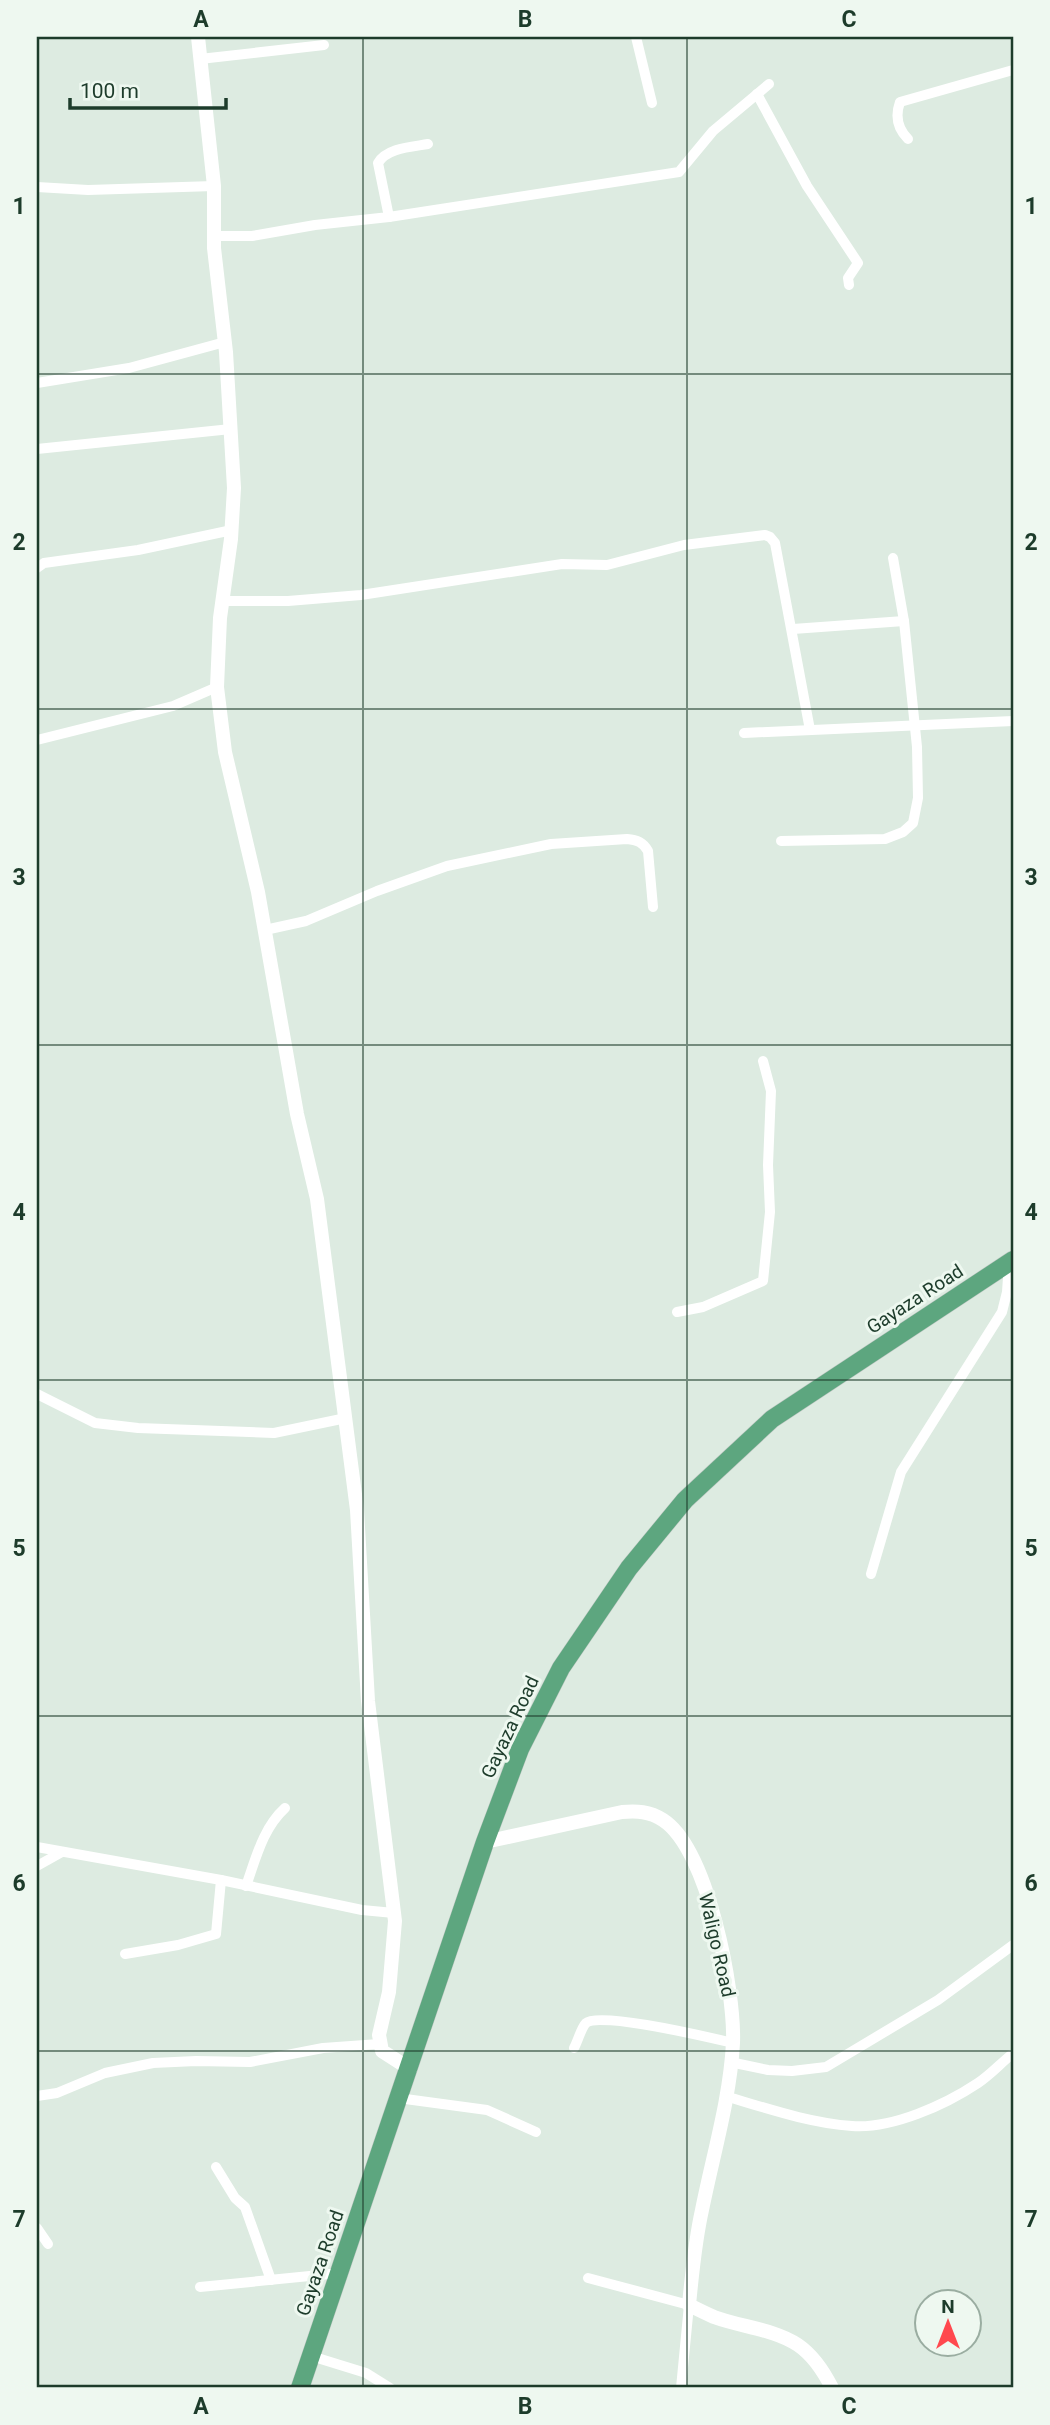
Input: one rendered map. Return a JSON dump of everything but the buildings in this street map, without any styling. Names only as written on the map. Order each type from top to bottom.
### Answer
[{"type":"main road","name":"Gayaza Road","points":[[300,2388],[485,1842],[520,1749],[561,1668],[629,1568],[685,1500],[772,1419],[1011,1261]]},
{"type":"street","points":[[198,37],[214,186],[214,236],[225,342],[234,488],[232,530],[222,601],[217,687],[225,752],[265,930],[297,1114],[317,1199],[358,1510],[364,1653],[394,1913],[393,1959],[379,2044],[382,2051],[410,2069]]},
{"type":"street","points":[[636,37],[652,103]]},
{"type":"street","points":[[200,60],[324,45]]},
{"type":"street","points":[[908,139],[897,120],[901,102],[1013,70]]},
{"type":"street","points":[[214,236],[252,236],[679,173],[713,131],[769,84]]},
{"type":"street","points":[[757,94],[807,186],[858,264],[848,278],[849,285]]},
{"type":"street","points":[[389,217],[378,163],[382,156],[397,150],[428,144]]},
{"type":"street","points":[[37,187],[88,190],[214,186]]},
{"type":"street","points":[[37,383],[129,368],[225,342]]},
{"type":"street","points":[[37,449],[231,429]]},
{"type":"street","points":[[37,568],[44,563],[138,550],[232,530]]},
{"type":"street","points":[[222,601],[288,601],[361,595],[562,564],[607,565],[684,545],[765,535],[775,543],[810,730]]},
{"type":"street","points":[[780,841],[885,839],[903,832],[914,823],[918,798],[915,724],[904,621],[893,558]]},
{"type":"street","points":[[793,629],[904,621]]},
{"type":"street","points":[[37,740],[173,706],[217,687]]},
{"type":"street","points":[[744,733],[1013,721]]},
{"type":"street","points":[[265,930],[306,921],[377,891],[447,866],[551,844],[627,839],[645,845],[648,851],[653,907]]},
{"type":"street","points":[[677,1312],[703,1307],[763,1281],[770,1212],[768,1165],[771,1091],[762,1061]]},
{"type":"street","points":[[871,1574],[901,1472],[1002,1312],[1011,1261]]},
{"type":"street","points":[[37,1394],[94,1423],[138,1428],[274,1433],[346,1418]]},
{"type":"street","points":[[246,1886],[261,1842],[277,1815],[285,1808]]},
{"type":"street","name":"Waligo Road","points":[[485,1842],[622,1812],[650,1813],[664,1821],[681,1838],[695,1860],[708,1896],[729,1984],[733,2043],[700,2223],[689,2305]]},
{"type":"street","points":[[37,1847],[221,1880],[362,1910],[394,1913]]},
{"type":"street","points":[[37,1866],[62,1852]]},
{"type":"street","points":[[125,1954],[178,1945],[216,1934],[221,1880]]},
{"type":"street","points":[[730,2062],[768,2070],[792,2071],[826,2067],[932,2004],[1013,1945]]},
{"type":"street","points":[[574,2048],[586,2023],[594,2019],[630,2022],[733,2043]]},
{"type":"street","points":[[37,2096],[57,2093],[106,2073],[153,2063],[250,2062],[323,2048],[379,2044]]},
{"type":"street","points":[[725,2096],[831,2124],[870,2127],[952,2099],[981,2081],[1011,2054]]},
{"type":"street","points":[[398,2098],[487,2110],[536,2133]]},
{"type":"street","points":[[216,2167],[235,2198],[245,2207],[271,2280]]},
{"type":"street","points":[[37,2228],[48,2244]]},
{"type":"street","points":[[200,2287],[340,2273]]},
{"type":"street","points":[[588,2278],[689,2305],[713,2316],[778,2335],[797,2344],[810,2355],[832,2388]]},
{"type":"street","points":[[681,2388],[689,2305]]},
{"type":"street","points":[[311,2356],[366,2373],[390,2388]]}]
